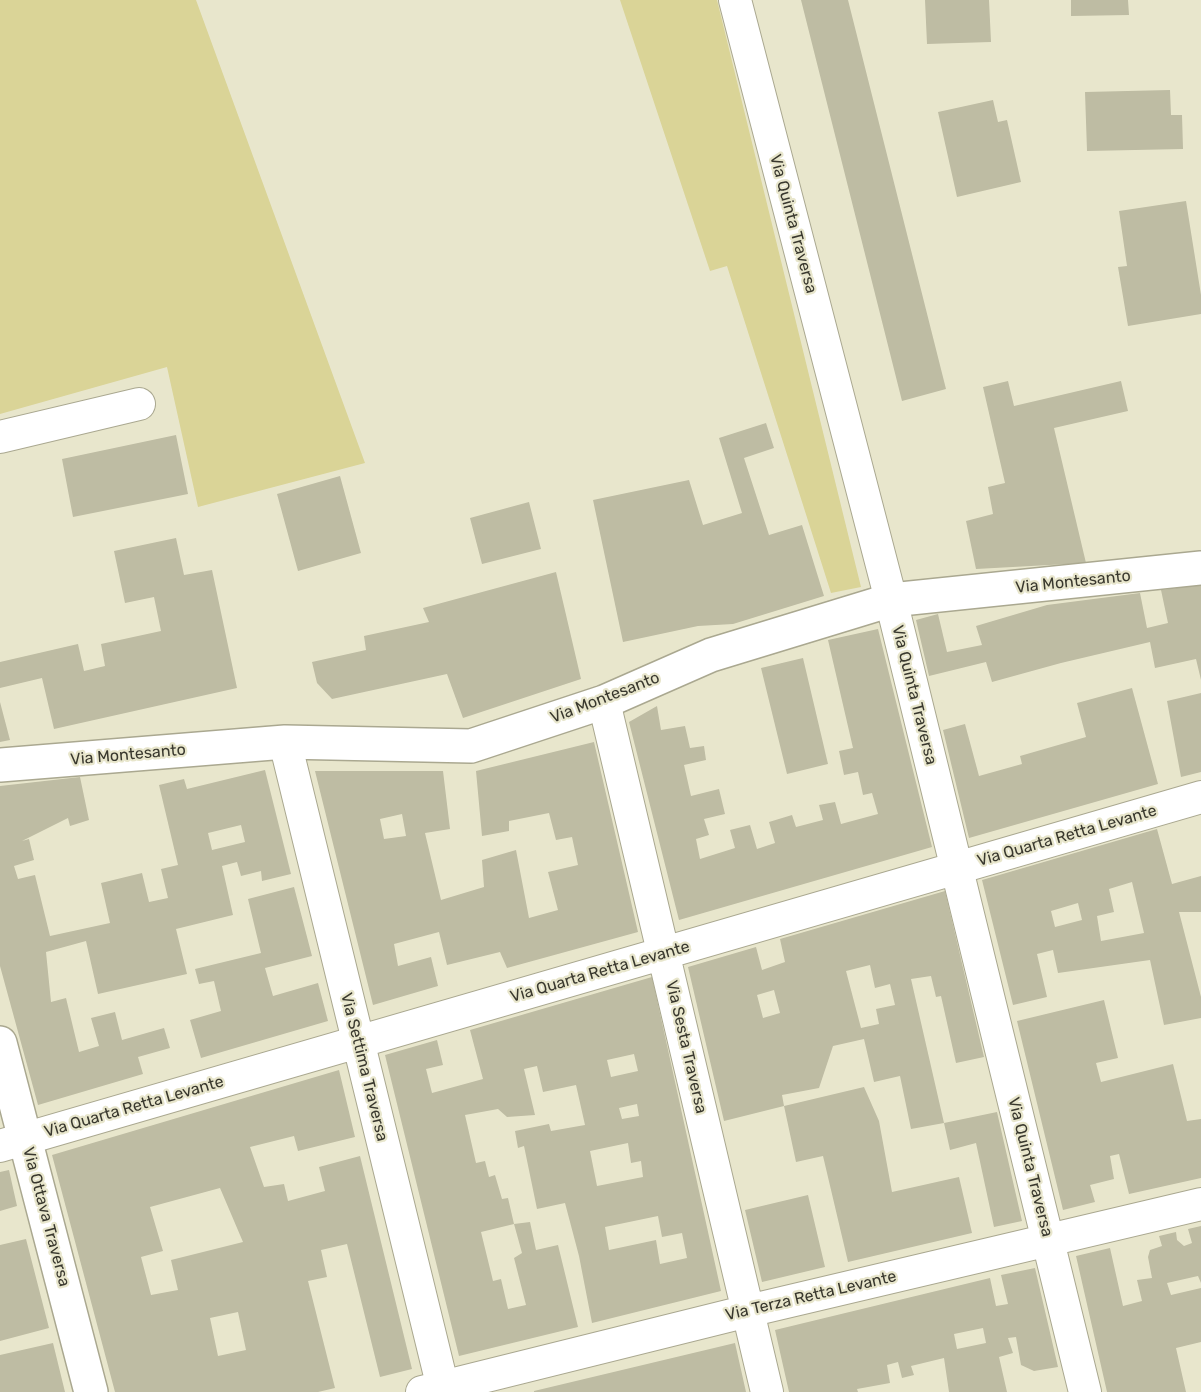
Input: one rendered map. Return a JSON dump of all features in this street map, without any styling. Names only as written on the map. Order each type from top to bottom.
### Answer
[{"type":"street","name":"Via Quinta Traversa","points":[[735,0],[891,600],[1085,1392]]},
{"type":"street","points":[[0,436],[139,404]]},
{"type":"street","name":"Via Montesanto","points":[[0,765],[285,742],[471,746],[604,702],[711,655],[891,600],[1201,568]]},
{"type":"street","name":"Via Sesta Traversa","points":[[604,702],[767,1392]]},
{"type":"street","name":"Via Settima Traversa","points":[[285,742],[358,1042],[436,1390]]},
{"type":"street","name":"Via Quarta Retta Levante","points":[[13,1143],[1201,797]]},
{"type":"street","name":"Via Ottava Traversa","points":[[0,1043],[13,1143],[91,1392]]},
{"type":"street","name":"Via Terza Retta Levante","points":[[436,1390],[748,1311],[1201,1204]]},
{"type":"shaded area","points":[[0,0],[196,0],[365,463],[198,507],[167,367],[0,414]]},
{"type":"shaded area","points":[[620,0],[717,0],[861,587],[831,593],[727,266],[710,271]]},
{"type":"building","points":[[801,0],[848,0],[946,389],[902,401]]},
{"type":"building","points":[[925,0],[989,0],[991,42],[927,44]]},
{"type":"building","points":[[1071,0],[1128,0],[1129,15],[1071,16]]},
{"type":"building","points":[[1170,90],[1171,115],[1182,115],[1183,149],[1087,151],[1085,92]]},
{"type":"building","points":[[993,100],[998,122],[1007,120],[1021,182],[957,197],[938,112]]},
{"type":"building","points":[[1186,201],[1201,295],[1201,314],[1128,326],[1118,267],[1127,266],[1119,211]]},
{"type":"building","points":[[1008,381],[1014,406],[1121,381],[1128,411],[1054,428],[1086,563],[976,569],[966,521],[993,514],[988,487],[1005,483],[983,387]]},
{"type":"building","points":[[766,423],[774,448],[744,458],[769,535],[802,525],[824,596],[733,624],[698,626],[623,642],[593,500],[689,480],[703,525],[742,513],[719,438]]},
{"type":"building","points":[[176,435],[188,494],[73,517],[62,459]]},
{"type":"building","points":[[340,476],[361,553],[298,571],[277,494]]},
{"type":"building","points":[[529,502],[541,549],[482,564],[470,518]]},
{"type":"building","points":[[176,538],[184,575],[212,570],[237,688],[54,729],[42,678],[0,688],[0,662],[78,644],[84,671],[105,666],[101,644],[161,631],[154,597],[125,603],[114,551]]},
{"type":"building","points":[[556,572],[581,679],[463,718],[447,674],[332,699],[317,683],[312,662],[366,650],[364,636],[429,622],[423,608]]},
{"type":"building","points":[[1201,585],[1201,680],[1196,659],[1155,668],[1150,642],[992,682],[986,662],[929,676],[916,620],[938,614],[947,652],[982,645],[976,626],[1047,605],[1140,593],[1147,628],[1168,623],[1161,590]]},
{"type":"building","points":[[878,629],[932,847],[679,920],[629,722],[657,706],[661,730],[685,726],[690,748],[704,746],[706,760],[684,765],[691,796],[719,789],[725,814],[704,819],[709,835],[696,839],[700,859],[735,848],[730,830],[750,825],[757,849],[775,843],[769,822],[792,815],[796,827],[823,820],[819,805],[835,802],[841,824],[878,814],[872,793],[863,795],[858,772],[844,775],[839,751],[853,748],[828,640]]},
{"type":"building","points":[[803,658],[828,764],[787,774],[761,668]]},
{"type":"building","points":[[1132,688],[1158,784],[969,838],[943,730],[965,724],[979,776],[1022,764],[1020,756],[1086,737],[1077,703]]},
{"type":"building","points":[[1201,693],[1201,772],[1181,777],[1167,701]]},
{"type":"building","points":[[0,702],[10,740],[0,742]]},
{"type":"building","points":[[594,742],[638,932],[507,968],[500,952],[447,965],[439,932],[394,944],[398,966],[431,957],[438,986],[373,1005],[315,771],[443,771],[450,829],[425,833],[441,900],[484,887],[482,860],[516,850],[529,918],[558,910],[548,872],[578,865],[572,837],[556,840],[549,813],[509,821],[509,831],[482,836],[476,771]],"holes":[[[402,814],[406,836],[384,839],[380,819]]]},
{"type":"building","points":[[265,770],[291,874],[262,881],[261,871],[241,876],[237,862],[222,866],[233,915],[176,929],[187,974],[98,994],[86,941],[46,952],[51,1002],[66,998],[79,1052],[99,1046],[91,1018],[115,1012],[122,1040],[164,1028],[170,1048],[138,1057],[143,1074],[38,1105],[0,966],[0,786],[80,777],[89,820],[70,826],[68,818],[22,841],[29,839],[34,860],[14,866],[18,879],[35,875],[50,936],[110,923],[101,883],[142,873],[149,902],[168,898],[161,869],[178,865],[159,785],[184,779],[187,789]],"holes":[[[241,825],[245,842],[212,850],[208,833]]]},
{"type":"building","points":[[1157,829],[1172,884],[1201,876],[1201,912],[1179,912],[1201,997],[1201,1018],[1164,1025],[1150,960],[1058,973],[1053,950],[1037,954],[1047,997],[1013,1005],[982,880]],"holes":[[[1132,882],[1144,933],[1101,941],[1097,916],[1114,912],[1109,889]],[[1078,903],[1082,920],[1055,927],[1051,911]]]},
{"type":"building","points":[[294,887],[312,956],[265,968],[273,996],[318,983],[328,1021],[201,1058],[190,1020],[221,1011],[214,981],[199,984],[195,969],[261,953],[248,899]]},
{"type":"building","points":[[945,891],[984,1057],[956,1063],[941,996],[936,997],[931,976],[911,979],[944,1123],[911,1129],[900,1076],[874,1082],[864,1039],[833,1046],[819,1088],[782,1095],[784,1106],[724,1121],[688,967],[756,947],[762,970],[785,962],[780,939]],"holes":[[[870,965],[875,988],[890,984],[895,1005],[876,1009],[879,1024],[861,1028],[846,971]],[[774,990],[780,1013],[763,1018],[757,995]]]},
{"type":"building","points":[[652,977],[721,1291],[592,1323],[579,1256],[565,1203],[537,1209],[524,1146],[518,1148],[515,1131],[549,1124],[551,1131],[585,1125],[576,1085],[543,1092],[537,1066],[524,1069],[535,1115],[507,1117],[498,1109],[465,1115],[476,1163],[485,1161],[489,1177],[495,1175],[502,1199],[508,1198],[514,1224],[530,1222],[536,1250],[558,1245],[578,1327],[459,1356],[385,1055],[437,1040],[443,1065],[426,1069],[432,1093],[483,1079],[470,1030]],"holes":[[[634,1054],[638,1071],[611,1077],[607,1060]],[[637,1104],[639,1116],[622,1119],[619,1108]],[[628,1143],[631,1163],[641,1161],[643,1177],[597,1186],[590,1151]],[[658,1216],[662,1237],[682,1233],[687,1258],[660,1264],[656,1240],[609,1250],[605,1227]],[[514,1224],[522,1253],[514,1258],[526,1305],[508,1309],[501,1279],[493,1281],[481,1232]]]},
{"type":"building","points":[[1104,1000],[1118,1058],[1096,1063],[1101,1082],[1173,1064],[1187,1121],[1201,1119],[1201,1178],[1129,1194],[1119,1154],[1110,1156],[1114,1179],[1090,1185],[1095,1202],[1063,1210],[1017,1021]]},
{"type":"building","points":[[339,1070],[355,1137],[298,1151],[294,1136],[250,1147],[264,1187],[284,1184],[288,1201],[325,1191],[319,1167],[360,1156],[412,1369],[380,1377],[347,1244],[321,1250],[327,1277],[308,1281],[335,1388],[318,1392],[115,1392],[52,1155]],"holes":[[[220,1188],[243,1242],[171,1260],[178,1290],[151,1295],[141,1257],[163,1251],[150,1207]],[[238,1312],[246,1350],[218,1356],[210,1318]]]},
{"type":"building","points":[[864,1087],[879,1121],[892,1192],[959,1177],[972,1233],[848,1262],[823,1156],[796,1162],[784,1106]]},
{"type":"building","points":[[997,1112],[1022,1221],[994,1227],[976,1143],[950,1150],[944,1123]]},
{"type":"building","points":[[9,1170],[17,1206],[0,1211],[0,1172]]},
{"type":"building","points":[[808,1195],[825,1267],[762,1282],[745,1210]]},
{"type":"building","points":[[1201,1226],[1201,1283],[1198,1276],[1167,1283],[1171,1295],[1201,1288],[1201,1342],[1176,1348],[1186,1392],[1107,1392],[1076,1256],[1110,1248],[1123,1306],[1142,1301],[1137,1280],[1152,1278],[1148,1257],[1150,1250],[1162,1246],[1159,1236],[1176,1232],[1177,1240],[1184,1246],[1192,1243],[1188,1229]]},
{"type":"building","points":[[26,1239],[49,1328],[0,1341],[0,1245]]},
{"type":"building","points":[[1035,1268],[1058,1367],[1034,1371],[1021,1365],[1016,1337],[1008,1338],[1013,1353],[999,1357],[1007,1392],[949,1392],[944,1358],[911,1366],[914,1375],[902,1378],[898,1362],[887,1365],[890,1383],[857,1389],[858,1392],[789,1392],[775,1330],[990,1278],[996,1306],[1008,1304],[1001,1275]],"holes":[[[983,1328],[986,1343],[957,1349],[954,1334]]]},
{"type":"building","points":[[53,1343],[65,1392],[0,1392],[0,1355]]},
{"type":"building","points":[[735,1343],[746,1392],[534,1392],[534,1391]]}]
